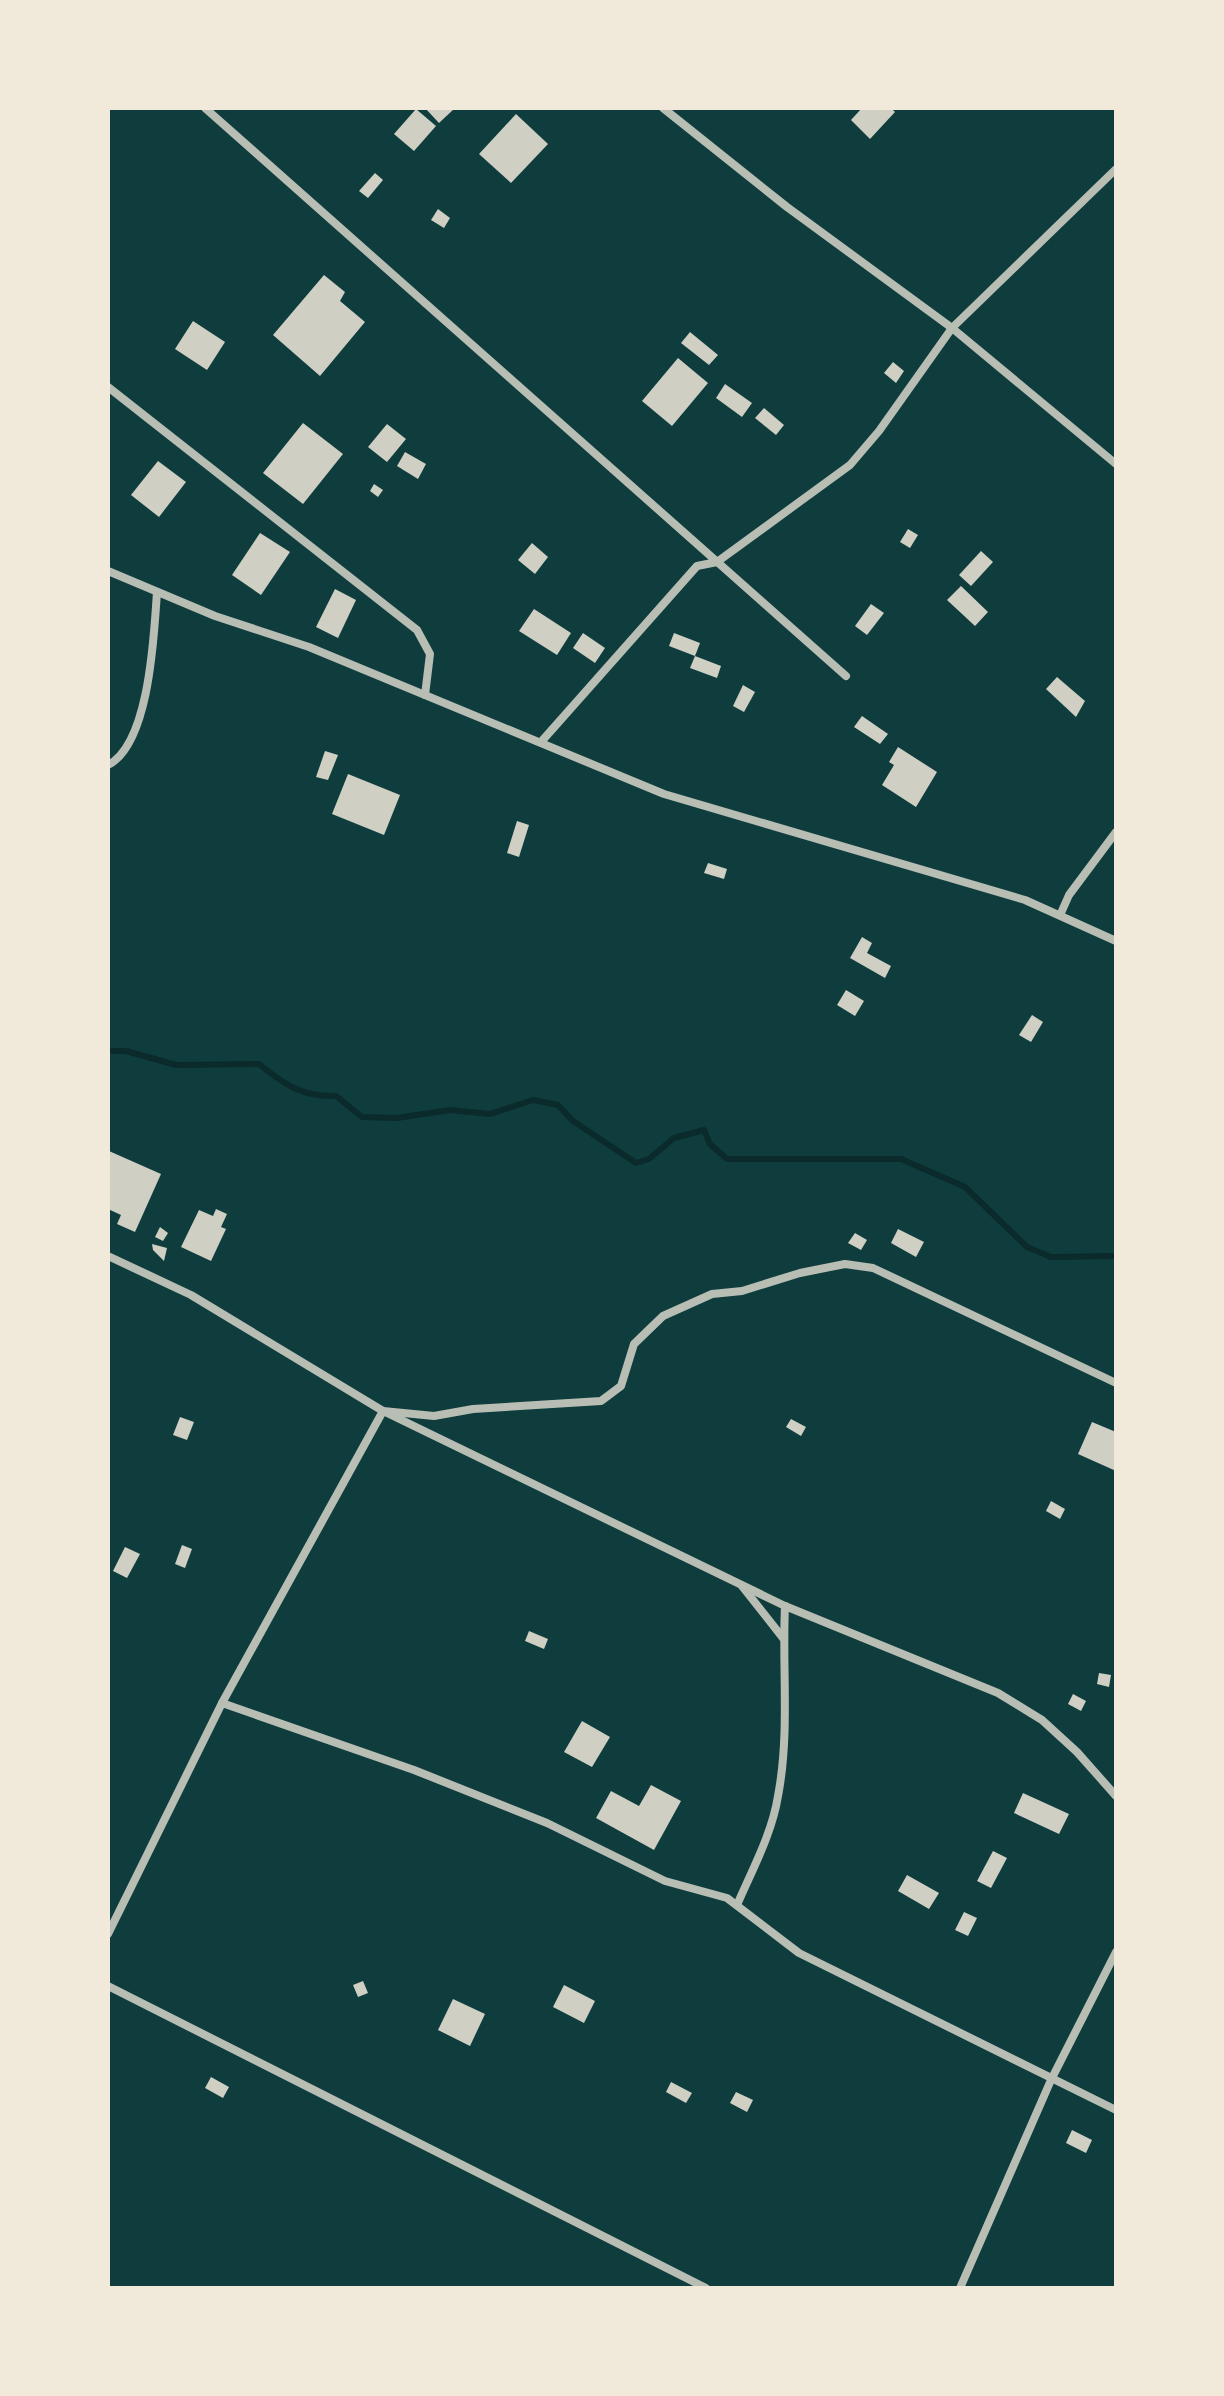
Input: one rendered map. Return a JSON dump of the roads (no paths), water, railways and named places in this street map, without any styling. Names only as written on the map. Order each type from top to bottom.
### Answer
[{"type":"street","points":[[205,108],[846,676]]},
{"type":"street","points":[[663,108],[787,207],[952,328],[1116,464]]},
{"type":"street","points":[[541,742],[697,566],[717,562],[850,465],[879,431],[952,328],[1116,169]]},
{"type":"street","points":[[108,387],[417,630],[430,654],[425,695]]},
{"type":"street","points":[[108,571],[215,616],[309,647],[664,794],[1061,913],[1116,941]]},
{"type":"street","points":[[108,765],[115,762],[128,742],[143,708],[152,664],[157,592]]},
{"type":"street","points":[[1061,913],[1069,895],[1116,832]]},
{"type":"street","points":[[108,1256],[191,1295],[383,1411],[785,1606],[998,1693],[1042,1720],[1077,1752],[1116,1796]]},
{"type":"street","points":[[383,1411],[434,1416],[473,1409],[601,1401],[621,1386],[634,1344],[663,1316],[712,1294],[742,1291],[845,1264],[873,1268],[1116,1383]]},
{"type":"street","points":[[108,1934],[222,1703],[383,1411]]},
{"type":"street","points":[[741,1584],[783,1639]]},
{"type":"street","points":[[737,1905],[773,1818],[779,1795],[785,1735],[785,1606]]},
{"type":"street","points":[[222,1703],[414,1770],[547,1823],[665,1881],[727,1898],[799,1953],[1116,2110]]},
{"type":"street","points":[[960,2288],[1051,2080],[1116,1952]]},
{"type":"street","points":[[108,1986],[706,2288]]},
{"type":"waterway","points":[[108,1051],[126,1051],[176,1065],[259,1064],[294,1088],[336,1096],[362,1117],[397,1118],[450,1110],[490,1114],[533,1100],[558,1105],[573,1121],[636,1163],[649,1159],[674,1138],[704,1130],[710,1144],[727,1159],[901,1159],[965,1187],[1027,1247],[1051,1257],[1116,1256]]}]
